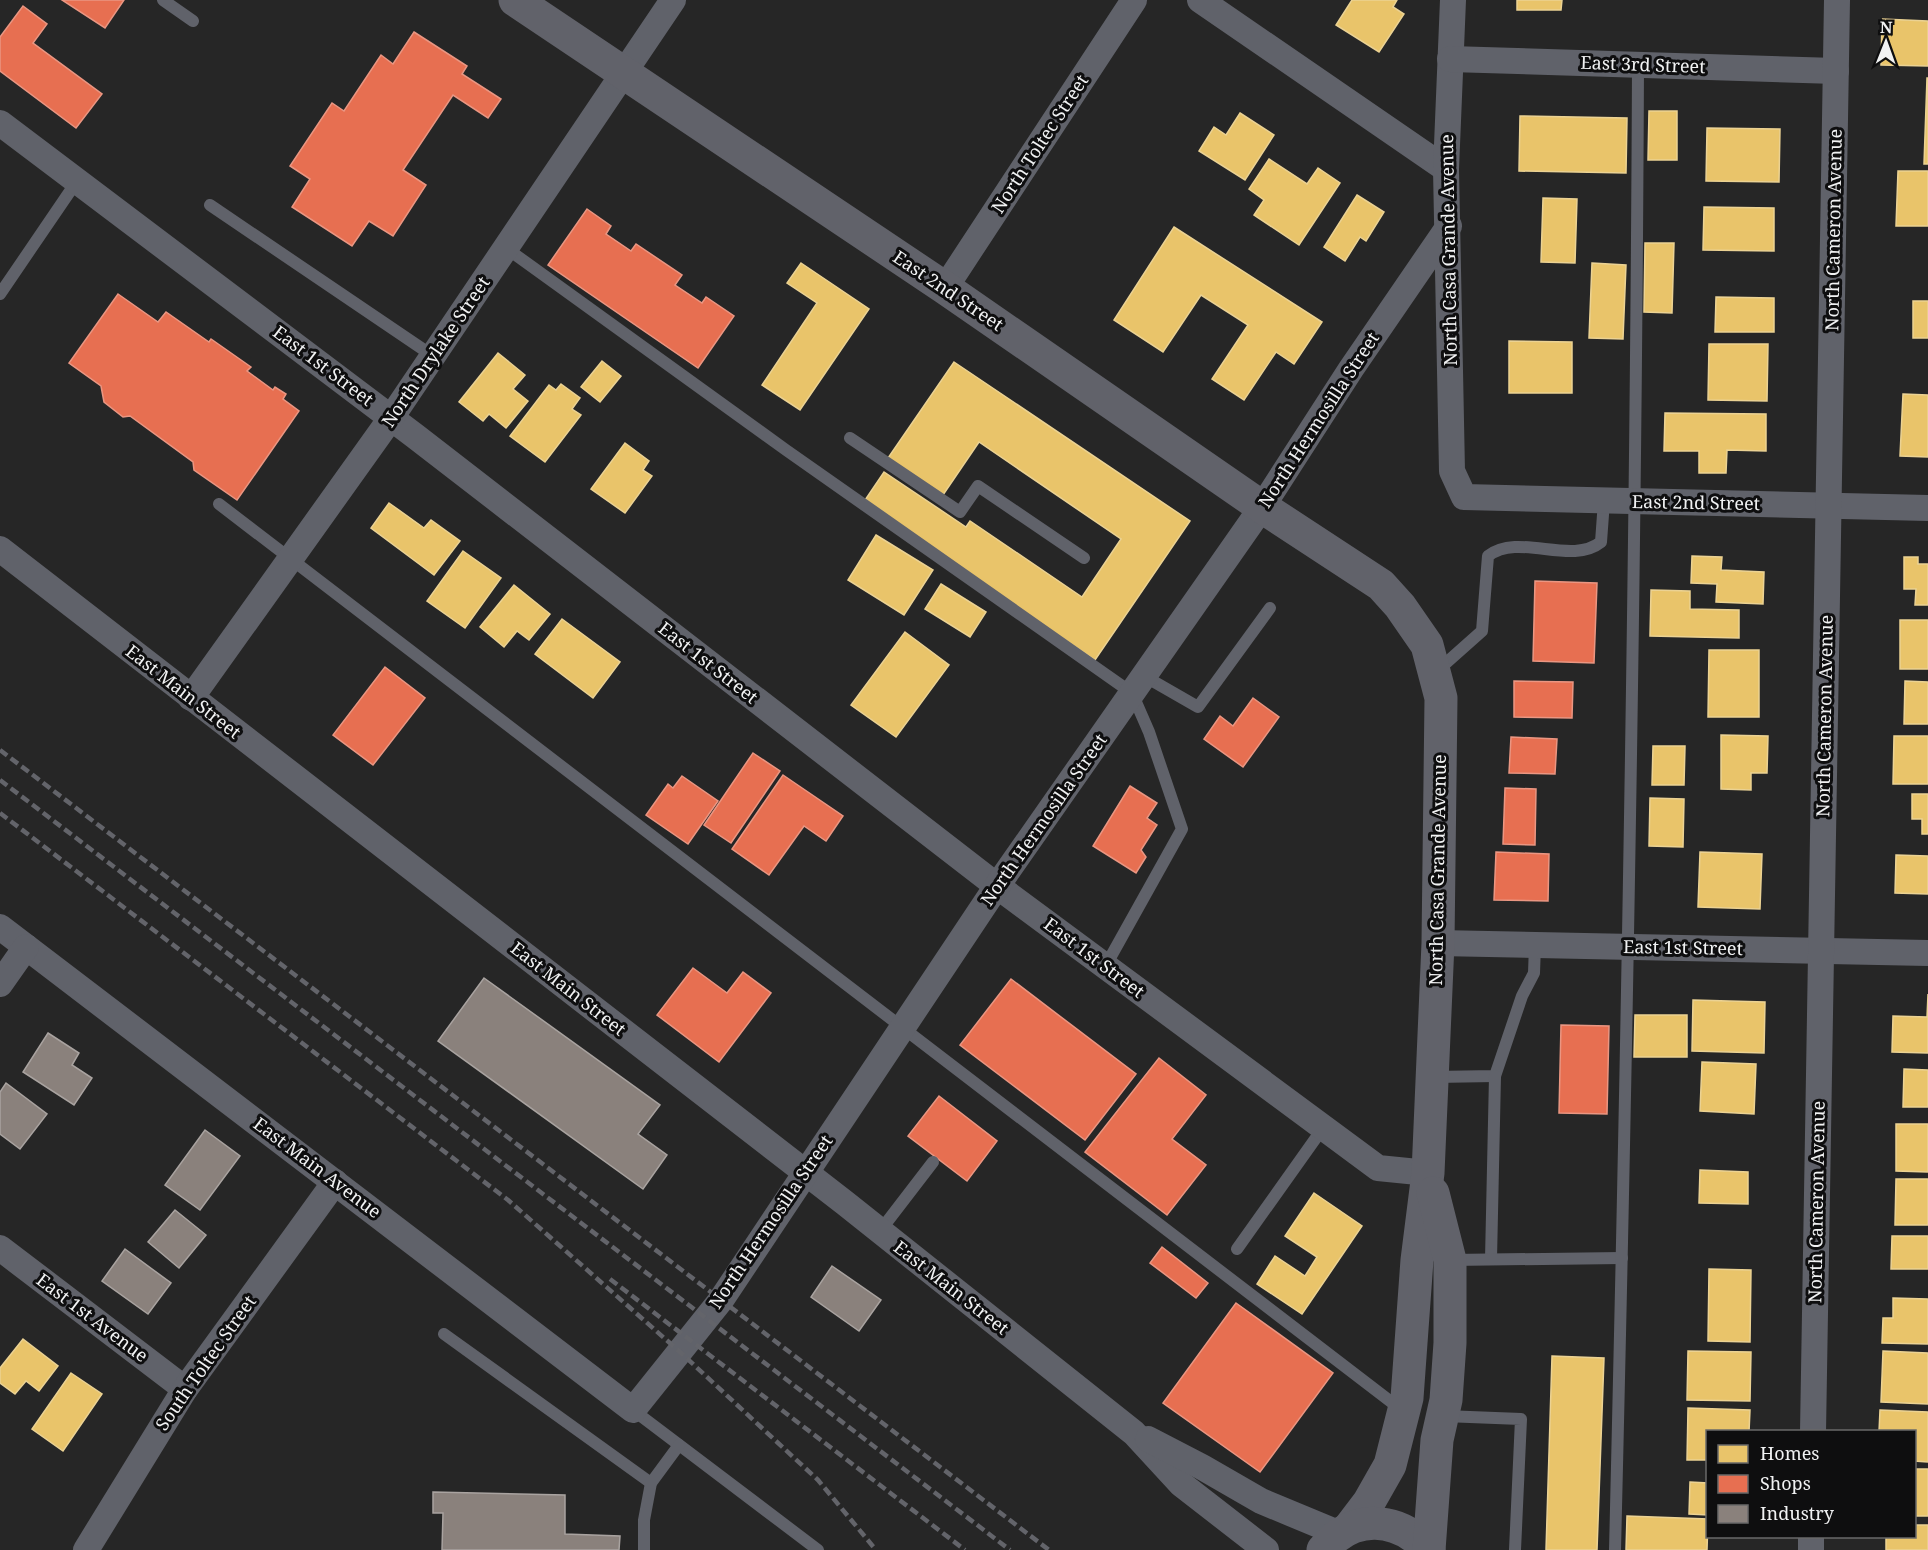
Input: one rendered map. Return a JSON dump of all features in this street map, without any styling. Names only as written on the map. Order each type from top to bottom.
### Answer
[{"type":"main road","name":"East 2nd Street","points":[[515,0],[624,76],[945,288],[1262,507],[1381,585]]},
{"type":"main road","name":"North Casa Grande Avenue","points":[[1337,1537],[1369,1502],[1390,1465],[1404,1412],[1428,1173],[1438,943],[1441,698],[1426,645],[1400,606],[1381,585]]},
{"type":"main road","name":"North Casa Grande Avenue","points":[[1428,1173],[1450,1260],[1450,1343],[1443,1416],[1437,1440],[1429,1550]]},
{"type":"main road","points":[[1337,1537],[1375,1523],[1390,1525],[1418,1539],[1429,1550]]},
{"type":"street","name":"North Drylake Street","points":[[190,698],[434,356],[673,0]]},
{"type":"street","name":"North Toltec Street","points":[[945,288],[1134,0]]},
{"type":"street","points":[[1200,0],[1446,169]]},
{"type":"street","name":"North Casa Grande Avenue","points":[[1454,0],[1446,169],[1449,226],[1452,471],[1464,497]]},
{"type":"street","name":"North Cameron Avenue","points":[[1813,1430],[1838,0]]},
{"type":"street","name":"East 3rd Street","points":[[1450,59],[1836,71]]},
{"type":"street","name":"East 1st Street","points":[[0,123],[391,418],[997,886],[1323,1128],[1378,1168],[1428,1173]]},
{"type":"street","name":"North Hermosilla Street","points":[[633,1410],[721,1300],[804,1172],[997,886],[1262,507],[1351,369],[1449,226]]},
{"type":"street","name":"East 2nd Street","points":[[1464,497],[1928,508]]},
{"type":"street","name":"East Main Street","points":[[0,549],[880,1231],[1134,1433],[1181,1484],[1266,1550]]},
{"type":"street","name":"East Main Avenue","points":[[0,927],[633,1410]]},
{"type":"street","name":"East 1st Street","points":[[1438,943],[1928,953]]},
{"type":"street","points":[[0,984],[26,947]]},
{"type":"street","name":"South Toltec Street","points":[[86,1550],[185,1389],[335,1182]]},
{"type":"street","name":"East 1st Avenue","points":[[0,1248],[185,1389]]},
{"type":"street","name":"East Main Street","points":[[1134,1433],[1202,1467],[1261,1501],[1337,1537]]},
{"type":"lane","points":[[163,0],[193,21]]},
{"type":"lane","points":[[1615,1550],[1630,947],[1636,501],[1638,64]]},
{"type":"lane","points":[[0,294],[77,181]]},
{"type":"lane","points":[[210,205],[434,356]]},
{"type":"lane","points":[[506,248],[786,450],[1138,684],[1198,707],[1270,608]]},
{"type":"lane","points":[[850,438],[960,512],[978,486],[1084,558]]},
{"type":"lane","points":[[1434,674],[1482,631],[1488,556],[1495,550],[1521,548],[1591,550],[1601,542],[1604,501]]},
{"type":"lane","points":[[219,504],[1404,1412]]},
{"type":"lane","points":[[1106,966],[1182,829],[1149,732],[1138,684]]},
{"type":"lane","points":[[1491,1259],[1495,1076],[1522,996],[1534,973],[1535,945]]},
{"type":"lane","points":[[1432,1077],[1495,1076]]},
{"type":"lane","points":[[1237,1249],[1323,1128]]},
{"type":"lane","points":[[880,1231],[933,1162]]},
{"type":"lane","points":[[1450,1260],[1622,1258]]},
{"type":"lane","points":[[444,1334],[651,1483]]},
{"type":"lane","points":[[633,1410],[818,1550]]},
{"type":"lane","points":[[1443,1416],[1521,1419],[1515,1550]]},
{"type":"lane","points":[[644,1550],[644,1520],[651,1483],[679,1444]]},
{"type":"building: Homes","points":[[1352,0],[1397,0],[1393,7],[1404,14],[1379,52],[1336,25]]},
{"type":"building: Homes","points":[[1517,0],[1562,0],[1561,10],[1517,10]]},
{"type":"building: Homes","points":[[1882,19],[1928,21],[1928,66],[1881,65]]},
{"type":"building: Homes","points":[[1927,78],[1928,164],[1924,164]]},
{"type":"building: Homes","points":[[1649,111],[1677,111],[1677,160],[1648,160]]},
{"type":"building: Homes","points":[[1240,113],[1274,135],[1245,180],[1199,151],[1214,127],[1226,135]]},
{"type":"building: Homes","points":[[1520,116],[1627,118],[1626,173],[1519,171]]},
{"type":"building: Homes","points":[[1707,128],[1780,129],[1779,182],[1706,181]]},
{"type":"building: Homes","points":[[1269,159],[1307,184],[1318,168],[1340,183],[1299,245],[1254,215],[1264,200],[1249,189]]},
{"type":"building: Homes","points":[[1898,171],[1928,171],[1928,226],[1896,226]]},
{"type":"building: Homes","points":[[1357,195],[1384,212],[1366,241],[1360,237],[1345,261],[1324,247]]},
{"type":"building: Homes","points":[[1543,198],[1577,199],[1575,263],[1541,262]]},
{"type":"building: Homes","points":[[1704,207],[1774,208],[1774,251],[1703,250]]},
{"type":"building: Homes","points":[[1174,227],[1322,322],[1294,364],[1276,352],[1244,400],[1212,379],[1248,325],[1201,295],[1163,352],[1114,320]]},
{"type":"building: Homes","points":[[1645,243],[1674,243],[1672,313],[1644,312]]},
{"type":"building: Homes","points":[[801,263],[869,309],[800,410],[762,385],[817,303],[787,283]]},
{"type":"building: Homes","points":[[1592,263],[1626,265],[1623,339],[1589,338]]},
{"type":"building: Homes","points":[[1716,297],[1774,298],[1774,332],[1715,332]]},
{"type":"building: Homes","points":[[1913,301],[1928,301],[1928,338],[1913,338]]},
{"type":"building: Homes","points":[[1509,341],[1572,342],[1572,393],[1509,393]]},
{"type":"building: Homes","points":[[1709,344],[1768,344],[1767,401],[1708,400]]},
{"type":"building: Homes","points":[[498,353],[525,375],[513,389],[528,401],[506,428],[489,414],[483,421],[459,402]]},
{"type":"building: Homes","points":[[602,361],[621,376],[600,402],[581,387]]},
{"type":"building: Homes","points":[[954,362],[1190,521],[1095,660],[863,503],[884,472],[966,527],[970,521],[1082,597],[1121,539],[979,442],[943,495],[888,458]]},
{"type":"building: Homes","points":[[561,384],[580,398],[572,409],[581,415],[545,462],[510,436],[549,385],[556,390]]},
{"type":"building: Homes","points":[[1903,394],[1928,395],[1928,457],[1900,456]]},
{"type":"building: Homes","points":[[1665,413],[1766,414],[1766,451],[1727,450],[1726,473],[1699,473],[1699,451],[1664,451]]},
{"type":"building: Homes","points":[[625,443],[649,461],[643,470],[652,476],[625,513],[591,489]]},
{"type":"building: Homes","points":[[389,503],[424,528],[431,520],[460,541],[434,575],[371,528]]},
{"type":"building: Homes","points":[[876,535],[933,570],[904,615],[848,580]]},
{"type":"building: Homes","points":[[463,551],[501,578],[465,628],[427,601]]},
{"type":"building: Homes","points":[[1692,556],[1722,557],[1721,570],[1764,572],[1763,604],[1716,602],[1717,584],[1691,583]]},
{"type":"building: Homes","points":[[1904,557],[1918,557],[1918,564],[1928,564],[1928,605],[1915,605],[1916,589],[1904,589]]},
{"type":"building: Homes","points":[[941,584],[986,612],[970,637],[925,609]]},
{"type":"building: Homes","points":[[514,585],[550,614],[529,640],[517,631],[504,647],[480,627]]},
{"type":"building: Homes","points":[[1651,590],[1690,591],[1690,609],[1739,610],[1739,638],[1650,636]]},
{"type":"building: Homes","points":[[562,619],[620,662],[593,698],[535,654]]},
{"type":"building: Homes","points":[[1900,620],[1928,620],[1928,669],[1900,669]]},
{"type":"building: Homes","points":[[905,632],[949,665],[896,737],[851,705]]},
{"type":"building: Homes","points":[[1709,650],[1759,650],[1759,717],[1708,717]]},
{"type":"building: Homes","points":[[1905,681],[1928,682],[1928,724],[1904,724]]},
{"type":"building: Homes","points":[[1721,735],[1768,736],[1767,773],[1751,773],[1751,790],[1721,789]]},
{"type":"building: Homes","points":[[1894,736],[1928,736],[1928,784],[1893,784]]},
{"type":"building: Homes","points":[[1653,746],[1685,746],[1684,785],[1652,785]]},
{"type":"building: Homes","points":[[1912,794],[1928,794],[1928,834],[1922,834],[1922,819],[1912,819]]},
{"type":"building: Homes","points":[[1650,798],[1684,799],[1683,847],[1649,846]]},
{"type":"building: Homes","points":[[1700,852],[1762,854],[1760,909],[1698,907]]},
{"type":"building: Homes","points":[[1896,855],[1928,856],[1928,894],[1895,893]]},
{"type":"building: Homes","points":[[1928,994],[1928,1053],[1892,1052],[1893,1016],[1927,1017]]},
{"type":"building: Homes","points":[[1693,1000],[1765,1002],[1764,1053],[1692,1051]]},
{"type":"building: Homes","points":[[1635,1015],[1687,1015],[1687,1057],[1634,1057]]},
{"type":"building: Homes","points":[[1702,1062],[1756,1064],[1754,1114],[1700,1111]]},
{"type":"building: Homes","points":[[1904,1069],[1928,1070],[1928,1107],[1903,1107]]},
{"type":"building: Homes","points":[[1896,1124],[1928,1124],[1928,1172],[1896,1171]]},
{"type":"building: Homes","points":[[1700,1170],[1748,1172],[1748,1204],[1699,1203]]},
{"type":"building: Homes","points":[[1896,1179],[1928,1179],[1928,1225],[1895,1225]]},
{"type":"building: Homes","points":[[1314,1193],[1362,1226],[1302,1314],[1257,1284],[1275,1256],[1305,1276],[1317,1257],[1285,1236]]},
{"type":"building: Homes","points":[[1892,1236],[1928,1236],[1928,1269],[1891,1269]]},
{"type":"building: Homes","points":[[1709,1269],[1751,1270],[1750,1342],[1708,1341]]},
{"type":"building: Homes","points":[[1893,1298],[1928,1299],[1928,1344],[1882,1343],[1883,1318],[1893,1318]]},
{"type":"building: Homes","points":[[23,1339],[58,1366],[39,1391],[26,1381],[15,1394],[0,1383],[0,1368]]},
{"type":"building: Homes","points":[[1688,1351],[1751,1352],[1750,1401],[1687,1400]]},
{"type":"building: Homes","points":[[1883,1351],[1928,1353],[1928,1404],[1881,1402]]},
{"type":"building: Homes","points":[[1552,1356],[1604,1358],[1597,1550],[1546,1550]]},
{"type":"building: Homes","points":[[71,1373],[102,1394],[63,1451],[32,1429]]},
{"type":"building: Homes","points":[[1688,1408],[1750,1410],[1749,1430],[1706,1430],[1706,1460],[1687,1460]]},
{"type":"building: Homes","points":[[1880,1410],[1928,1412],[1928,1462],[1916,1461],[1916,1430],[1879,1430]]},
{"type":"building: Homes","points":[[1916,1469],[1928,1469],[1928,1516],[1916,1516]]},
{"type":"building: Homes","points":[[1690,1482],[1706,1483],[1706,1515],[1689,1514]]},
{"type":"building: Homes","points":[[1627,1516],[1706,1519],[1707,1550],[1626,1550]]},
{"type":"building: Homes","points":[[1916,1525],[1928,1525],[1928,1550],[1886,1550],[1886,1538],[1916,1538]]},
{"type":"building: Shops","points":[[62,0],[124,0],[105,28]]},
{"type":"building: Shops","points":[[23,6],[47,24],[33,43],[102,94],[76,128],[0,71],[0,37]]},
{"type":"building: Shops","points":[[414,32],[467,66],[462,74],[501,99],[488,118],[453,95],[403,170],[426,185],[393,236],[369,221],[352,246],[292,207],[310,179],[290,166],[332,103],[344,111],[381,55],[393,64]]},
{"type":"building: Shops","points":[[587,209],[611,226],[606,234],[631,251],[636,244],[682,275],[675,285],[702,303],[706,297],[734,316],[698,368],[548,265]]},
{"type":"building: Shops","points":[[118,294],[158,322],[166,312],[209,342],[211,339],[251,367],[247,371],[273,390],[275,387],[286,394],[283,399],[299,411],[237,500],[194,470],[193,462],[130,416],[123,417],[104,402],[101,386],[69,363]]},
{"type":"building: Shops","points":[[1535,581],[1597,583],[1594,663],[1533,661]]},
{"type":"building: Shops","points":[[385,667],[425,698],[373,765],[333,735]]},
{"type":"building: Shops","points":[[1514,681],[1573,682],[1572,718],[1514,717]]},
{"type":"building: Shops","points":[[1253,698],[1279,717],[1243,767],[1204,739],[1220,716],[1233,726]]},
{"type":"building: Shops","points":[[1511,737],[1557,739],[1555,774],[1509,773]]},
{"type":"building: Shops","points":[[753,753],[780,771],[731,843],[704,825]]},
{"type":"building: Shops","points":[[783,775],[843,816],[826,841],[804,826],[769,875],[732,849]]},
{"type":"building: Shops","points":[[682,776],[718,801],[688,844],[646,815],[668,784],[673,788]]},
{"type":"building: Shops","points":[[1130,786],[1157,803],[1147,818],[1157,825],[1141,850],[1146,857],[1136,873],[1093,846]]},
{"type":"building: Shops","points":[[1505,788],[1536,789],[1535,845],[1503,844]]},
{"type":"building: Shops","points":[[1496,852],[1549,854],[1548,901],[1494,900]]},
{"type":"building: Shops","points":[[693,968],[727,993],[743,972],[771,993],[719,1062],[657,1015]]},
{"type":"building: Shops","points":[[1011,979],[1136,1074],[1085,1140],[960,1045]]},
{"type":"building: Shops","points":[[1561,1025],[1609,1026],[1607,1114],[1559,1113]]},
{"type":"building: Shops","points":[[1159,1058],[1206,1095],[1172,1139],[1206,1165],[1167,1215],[1085,1152]]},
{"type":"building: Shops","points":[[939,1096],[997,1141],[967,1181],[908,1136]]},
{"type":"building: Shops","points":[[1162,1247],[1208,1283],[1196,1298],[1150,1263]]},
{"type":"building: Shops","points":[[1236,1303],[1333,1373],[1260,1472],[1163,1403]]},
{"type":"building: Industry","points":[[484,978],[660,1105],[638,1134],[667,1155],[643,1189],[438,1041]]},
{"type":"building: Industry","points":[[48,1033],[79,1053],[72,1065],[92,1078],[74,1105],[23,1072]]},
{"type":"building: Industry","points":[[6,1083],[47,1114],[20,1149],[0,1134],[0,1092]]},
{"type":"building: Industry","points":[[205,1130],[240,1156],[200,1210],[165,1185]]},
{"type":"building: Industry","points":[[175,1210],[206,1235],[179,1268],[148,1242]]},
{"type":"building: Industry","points":[[125,1249],[171,1283],[148,1314],[102,1281]]},
{"type":"building: Industry","points":[[832,1266],[881,1300],[859,1331],[811,1297]]},
{"type":"building: Industry","points":[[433,1492],[565,1495],[565,1534],[620,1536],[619,1550],[442,1550],[443,1513],[433,1513]]},
{"type":"railway","points":[[0,750],[1049,1550]]},
{"type":"railway","points":[[0,780],[1010,1550]]},
{"type":"railway","points":[[0,813],[508,1200],[680,1352],[818,1480],[876,1550]]},
{"type":"railway","points":[[610,1279],[965,1550]]}]
